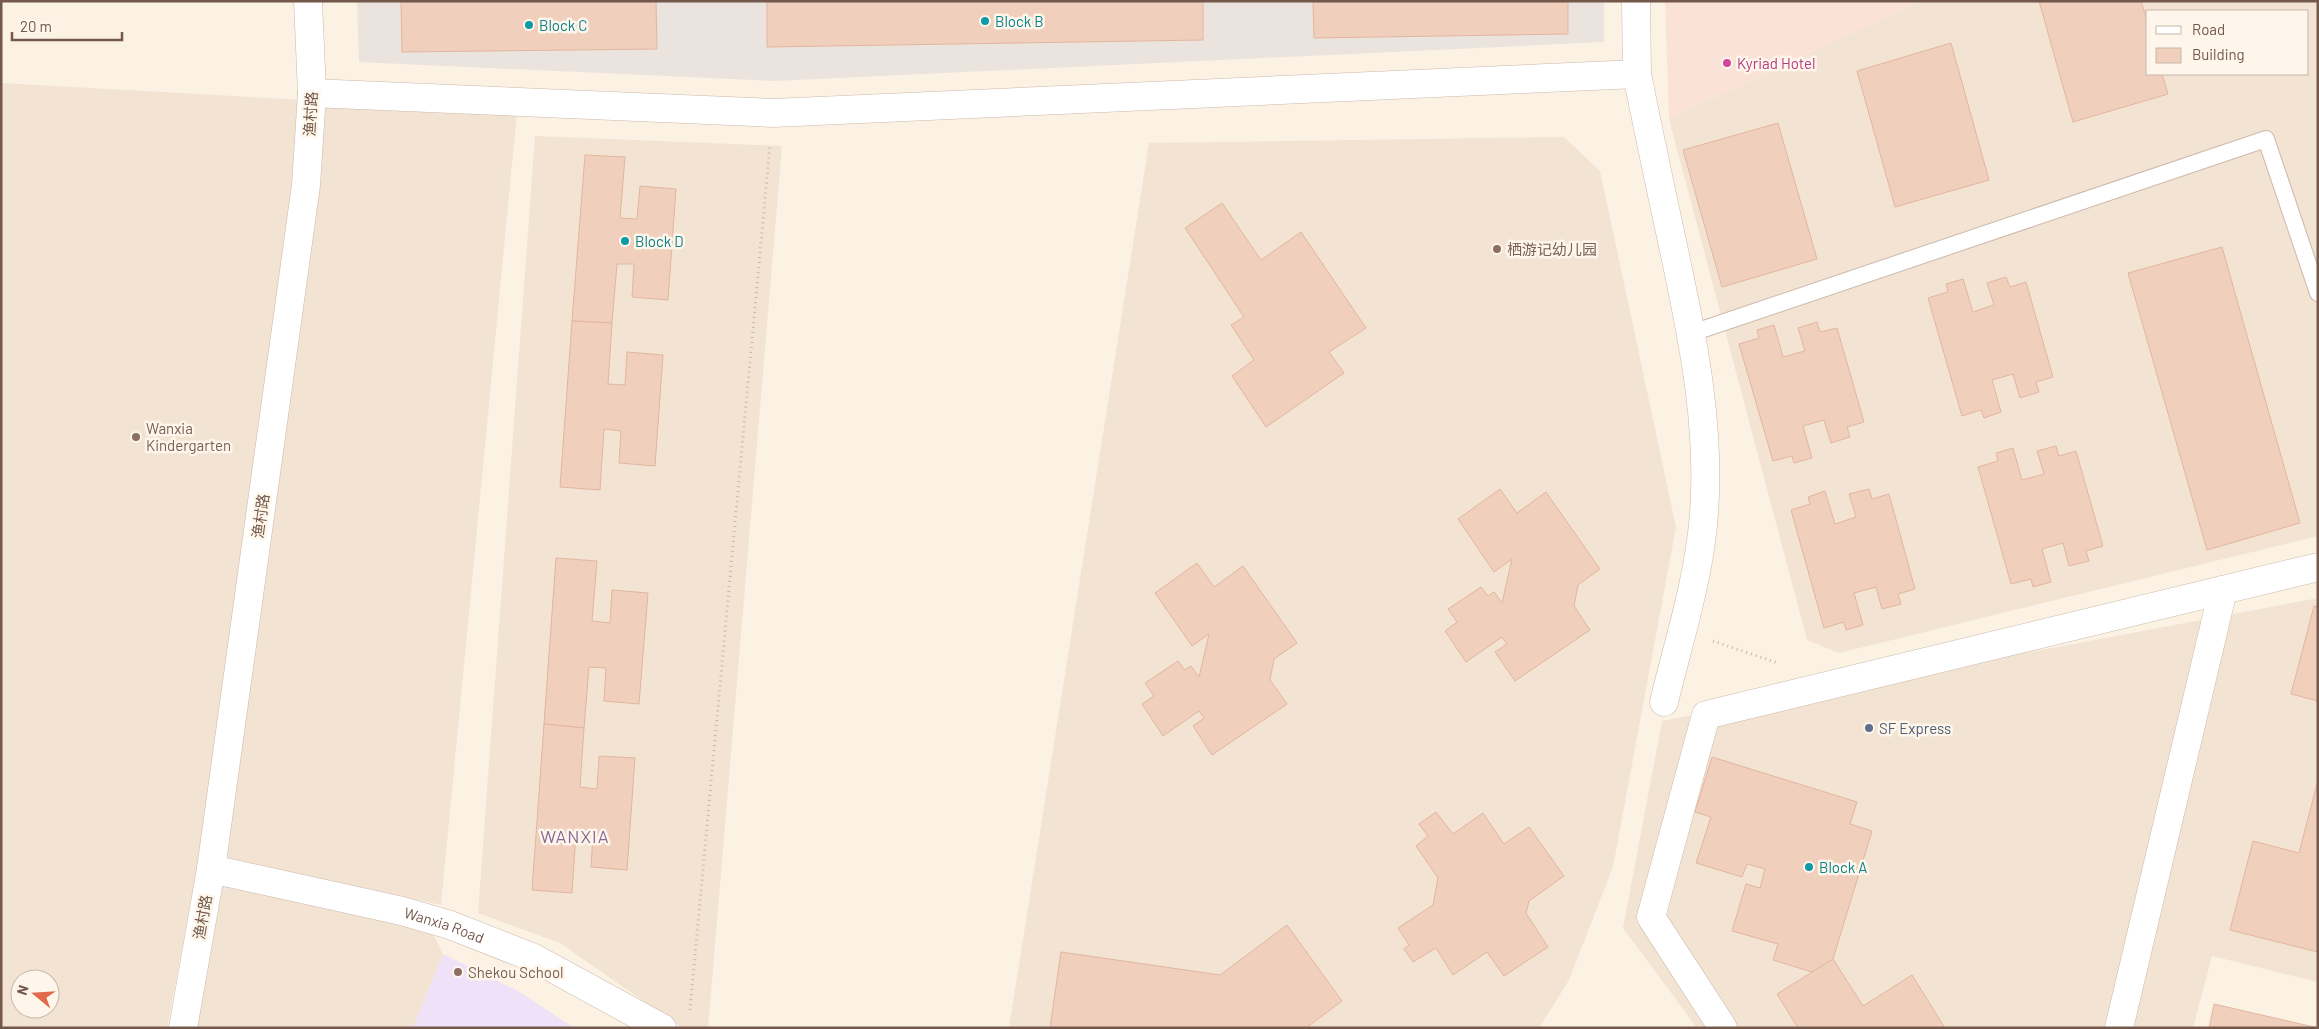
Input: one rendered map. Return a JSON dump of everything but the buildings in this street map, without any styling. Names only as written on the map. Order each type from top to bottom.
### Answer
[{"type":"street","name":"渔村路","points":[[182,1028],[211,868],[306,185],[312,92],[308,1]]},
{"type":"street","points":[[1636,1],[1637,74],[1692,333],[1704,424],[1705,476],[1703,525],[1682,630],[1664,702]]},
{"type":"street","points":[[312,92],[773,113],[1637,74]]},
{"type":"street","points":[[1723,1028],[1651,917],[1706,715],[2318,567]]},
{"type":"street","points":[[2119,1028],[2223,590]]},
{"type":"street","name":"Wanxia Road","points":[[211,868],[394,908],[450,926],[534,958],[662,1028]]},
{"type":"lane","points":[[1692,333],[2266,139],[2318,293]]},
{"type":"path","points":[[689,1018],[773,113]]},
{"type":"path","points":[[1682,630],[1778,662],[1789,695]]},
{"type":"shaded area","points":[[357,1],[1604,1],[1604,42],[774,81],[359,62]]},
{"type":"shaded area","name":"Kyriad Hotel","points":[[1665,1],[1920,1],[1669,119]]},
{"type":"shaded area","points":[[1920,1],[2318,1],[2318,536],[1839,653],[1807,640],[1669,119]]},
{"type":"shaded area","points":[[1,83],[517,112],[441,905],[200,852],[167,1028],[1,1028]]},
{"type":"shaded area","points":[[535,136],[782,146],[708,1028],[682,1028],[560,943],[478,913]]},
{"type":"shaded area","points":[[1564,137],[1600,171],[1676,527],[1613,867],[1569,980],[1539,1028],[1009,1028],[1149,143]]},
{"type":"shaded area","points":[[2318,598],[2318,982],[2212,956],[2193,1028],[1697,1028],[1623,928],[1662,721]]},
{"type":"shaded area","points":[[220,880],[431,930],[443,954],[413,1028],[194,1028]]},
{"type":"shaded area","name":"Shekou School","points":[[443,954],[518,991],[574,1028],[413,1028]]},
{"type":"place","name":"Block B","points":[[985,21]]},
{"type":"place","name":"Block C","points":[[529,25]]},
{"type":"place","name":"Kyriad Hotel","points":[[1727,63]]},
{"type":"place","name":"Block D","points":[[625,241]]},
{"type":"place","name":"栖游记幼儿园","points":[[1497,249]]},
{"type":"place","name":"Wanxia Kindergarten","points":[[136,437]]},
{"type":"place","name":"SF Express","points":[[1869,728]]},
{"type":"place","name":"Block A","points":[[1809,867]]},
{"type":"place","name":"Shekou School","points":[[458,972]]},
{"type":"district","name":"WANXIA","points":[[575,836]]}]
